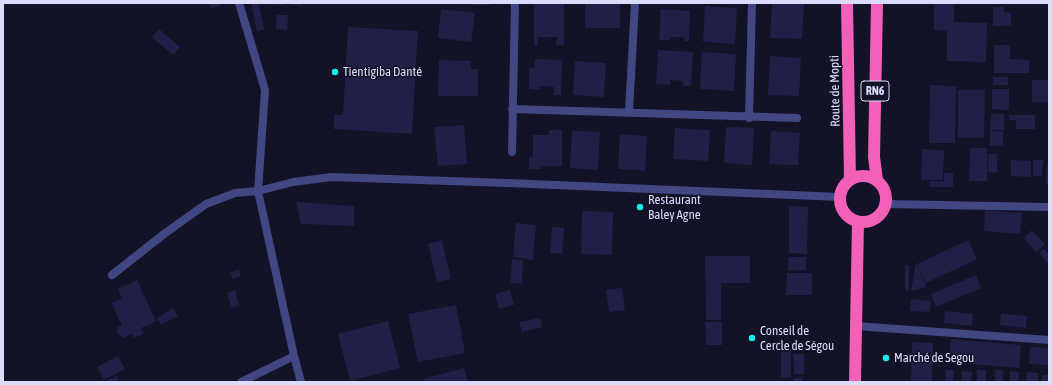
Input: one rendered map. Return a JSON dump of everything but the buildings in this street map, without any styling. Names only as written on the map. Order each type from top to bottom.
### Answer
[{"type":"highway","name":"Route de Mopti","points":[[847,3],[850,179]]},
{"type":"highway","name":"RN6","points":[[877,3],[874,157],[877,180]]},
{"type":"highway","points":[[859,175],[868,176],[877,180],[883,186],[887,195],[883,212],[876,219],[867,222],[858,222],[850,219],[844,213],[841,205],[840,197],[845,184],[850,179],[859,175]]},
{"type":"highway","points":[[855,382],[858,222]]},
{"type":"street","points":[[239,3],[265,90],[258,191],[301,382]]},
{"type":"street","points":[[512,152],[515,3]]},
{"type":"street","points":[[629,112],[635,3]]},
{"type":"street","points":[[749,118],[752,3]]},
{"type":"street","points":[[512,109],[629,112],[749,118],[797,118]]},
{"type":"street","points":[[112,275],[164,234],[206,204],[234,193],[258,191],[293,182],[332,178],[507,183],[840,197]]},
{"type":"street","points":[[886,204],[1049,208]]},
{"type":"street","points":[[856,326],[1049,340]]},
{"type":"street","points":[[241,382],[294,356]]},
{"type":"place","name":"Tientigiba Danté","points":[[335,72]]},
{"type":"place","name":"Restaurant Baley Agne","points":[[640,207]]},
{"type":"place","name":"Conseil de Cercle de Ségou","points":[[752,338]]},
{"type":"place","name":"Marché de Segou","points":[[886,358]]}]
